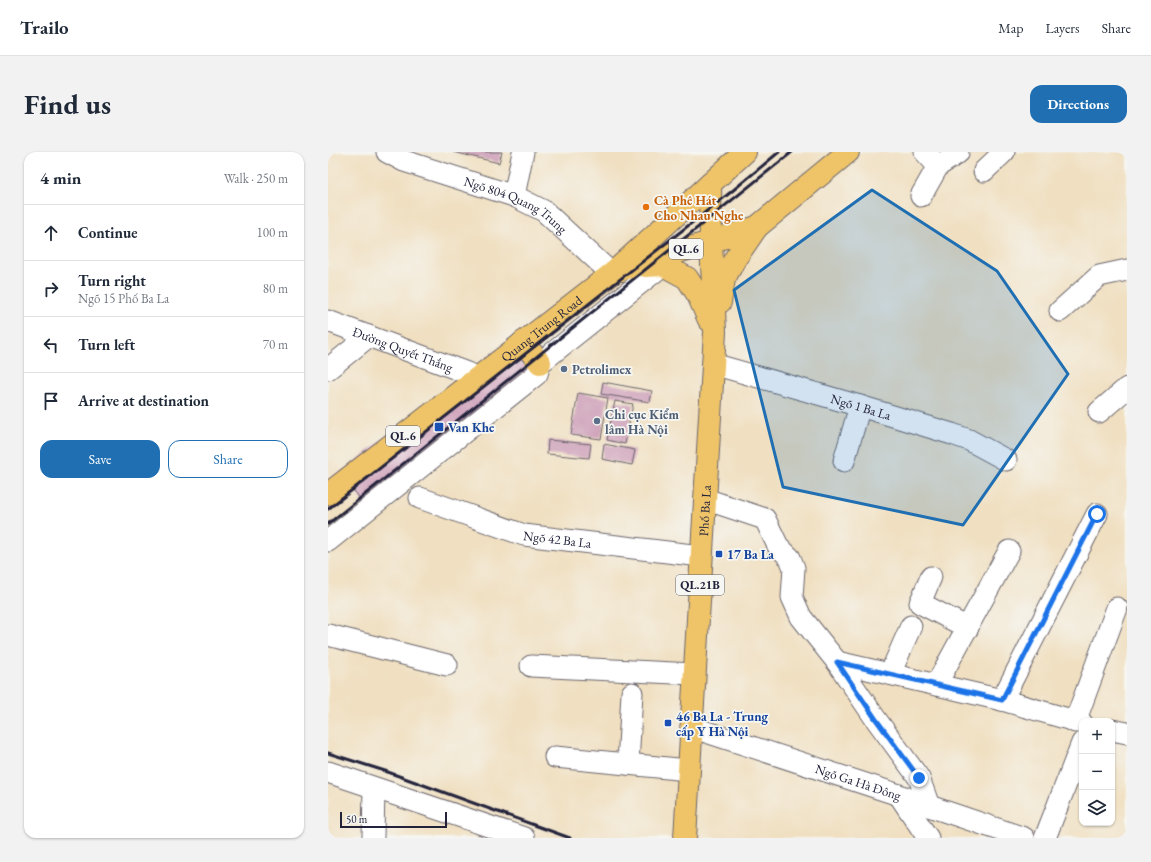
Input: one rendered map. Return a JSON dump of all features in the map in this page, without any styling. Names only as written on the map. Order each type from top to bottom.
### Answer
[{"type":"highway","name":"Quang Trung Road","points":[[328,494],[613,273],[745,152]]},
{"type":"highway","name":"QL.6","points":[[613,273],[757,227],[848,152]]},
{"type":"highway","name":"Phố Ba La","points":[[685,838],[715,332],[710,184]]},
{"type":"highway","points":[[715,332],[724,279],[734,259],[757,227]]},
{"type":"highway","points":[[613,273],[645,266],[664,265],[687,278],[698,295],[715,332]]},
{"type":"highway","points":[[523,342],[540,363]]},
{"type":"street","points":[[514,196],[523,152]]},
{"type":"street","points":[[984,171],[1004,152]]},
{"type":"street","points":[[921,196],[932,159],[958,153]]},
{"type":"street","name":"Ngõ 804 Quang Trung","points":[[399,155],[514,196],[544,211],[613,273]]},
{"type":"street","points":[[328,541],[537,374],[540,363],[664,265]]},
{"type":"street","points":[[1060,311],[1099,276],[1127,270]]},
{"type":"street","name":"Đường Quyết Thắng","points":[[328,321],[478,377]]},
{"type":"street","points":[[328,369],[369,336]]},
{"type":"street","name":"Ngõ 1 Ba La","points":[[713,364],[952,434],[969,440],[1006,460]]},
{"type":"street","points":[[1099,412],[1127,388]]},
{"type":"street","points":[[844,461],[860,406]]},
{"type":"street","name":"Ngõ 42 Ba La","points":[[420,498],[524,535],[702,556]]},
{"type":"street","points":[[705,499],[765,518],[778,546],[790,558],[794,568],[792,597],[801,617],[837,662],[875,718],[919,778],[928,806]]},
{"type":"street","points":[[1002,700],[1097,514]]},
{"type":"street","points":[[936,685],[1009,551]]},
{"type":"street","points":[[931,577],[920,603],[968,628]]},
{"type":"street","points":[[1081,718],[1117,608]]},
{"type":"street","points":[[890,674],[911,626]]},
{"type":"street","points":[[328,635],[447,665]]},
{"type":"street","points":[[837,662],[1002,700],[1079,723]]},
{"type":"street","points":[[531,666],[694,674]]},
{"type":"street","points":[[628,764],[632,693]]},
{"type":"street","name":"Ngõ Ga Hà Đông","points":[[691,726],[1024,838]]},
{"type":"street","points":[[1115,731],[1127,733]]},
{"type":"street","points":[[1045,838],[1079,751]]},
{"type":"street","points":[[555,757],[688,770]]},
{"type":"street","points":[[328,772],[524,838]]},
{"type":"street","points":[[373,838],[374,788]]},
{"type":"street","points":[[899,795],[928,838]]},
{"type":"highlighted area","points":[[872,190],[997,271],[1068,374],[963,525],[783,487],[734,290]]},
{"type":"building","points":[[453,152],[502,152],[499,163]]},
{"type":"building","points":[[508,342],[539,380],[370,511],[340,473]]},
{"type":"building","points":[[603,382],[652,391],[650,402],[601,394]]},
{"type":"building","points":[[578,393],[608,398],[601,439],[571,435]]},
{"type":"building","points":[[615,401],[633,404],[625,444],[607,440]]},
{"type":"building","points":[[548,440],[591,444],[589,458],[547,454]]},
{"type":"building","points":[[604,444],[635,450],[632,465],[602,459]]},
{"type":"railway","points":[[328,509],[731,192],[779,152]]},
{"type":"railway","points":[[328,524],[792,152]]},
{"type":"railway","points":[[328,753],[385,771],[570,838]]},
{"type":"place","name":"Cà Phê Hát Cho Nhau Nghe","points":[[646,207]]},
{"type":"place","name":"Petrolimex","points":[[564,369]]},
{"type":"place","name":"Chi cục Kiểm lâm Hà Nội","points":[[597,421]]},
{"type":"place","name":"Van Khe","points":[[439,427]]},
{"type":"place","name":"17 Ba La","points":[[719,554]]},
{"type":"place","name":"46 Ba La - Trung cấp Y Hà Nội","points":[[668,723]]},
{"type":"route","points":[[919,778],[875,718],[837,662],[1002,700],[1097,514]]}]
